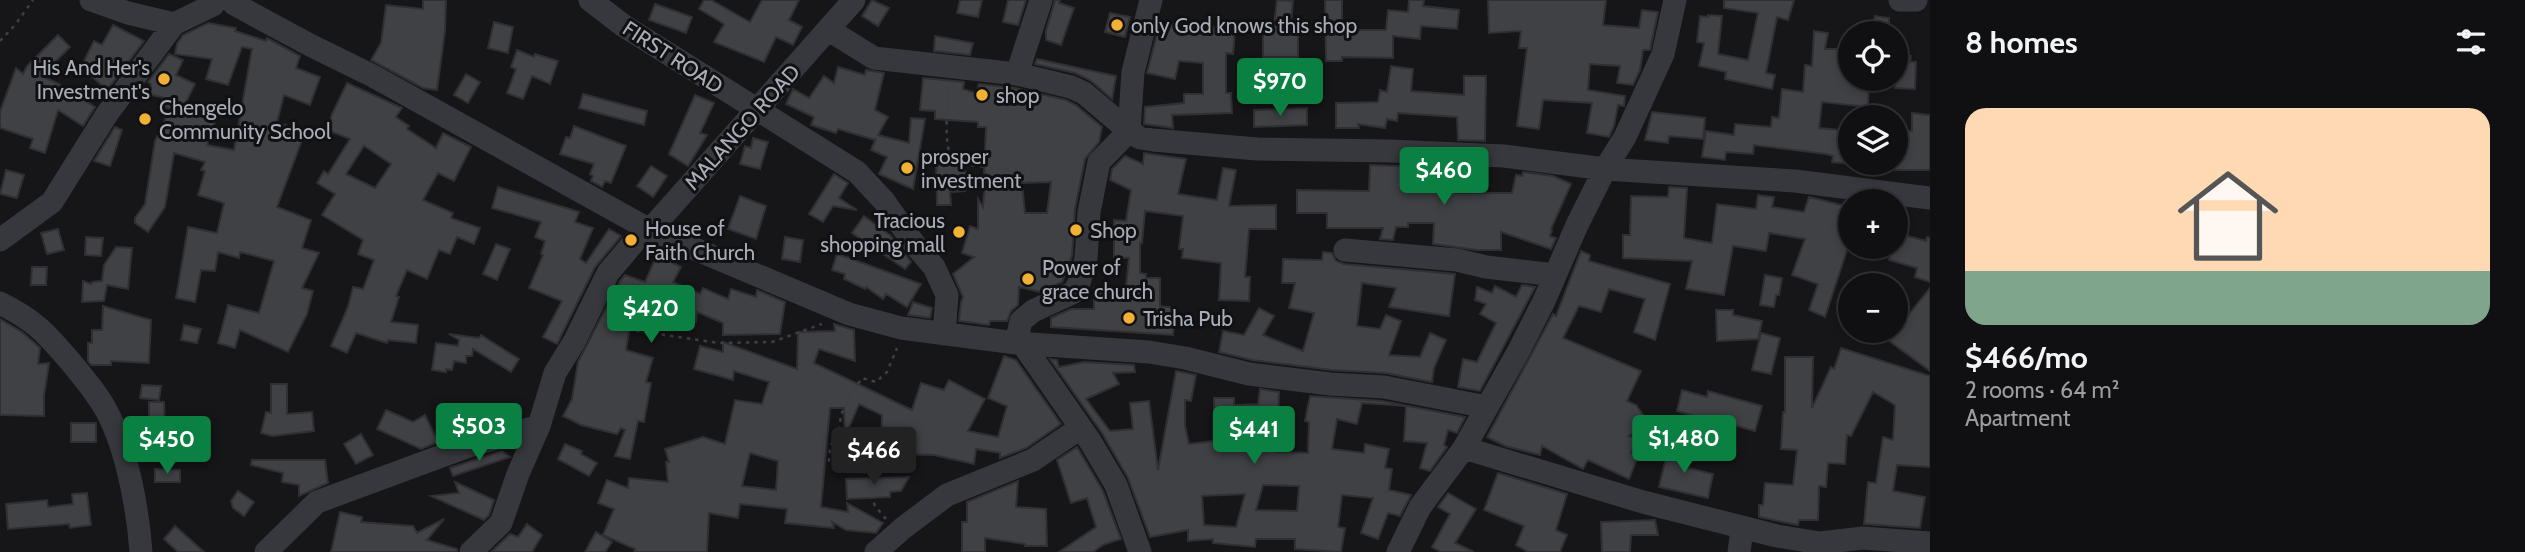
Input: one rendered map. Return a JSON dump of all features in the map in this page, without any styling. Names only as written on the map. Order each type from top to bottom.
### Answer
[{"type":"street","points":[[91,0],[128,13],[174,24]]},
{"type":"street","points":[[0,240],[52,202],[107,114],[174,24],[220,3],[264,0]]},
{"type":"street","name":"FIRST ROAD","points":[[590,0],[624,26],[757,112],[857,172],[884,201],[934,267],[947,295],[944,334]]},
{"type":"street","name":"MALANGO ROAD","points":[[471,552],[501,523],[539,426],[555,373],[587,318],[608,273],[640,235],[650,230],[757,112],[854,0]]},
{"type":"street","points":[[1017,74],[1041,0]]},
{"type":"street","points":[[1140,552],[1116,485],[1080,428],[1019,343],[1020,321],[1033,311],[1074,292],[1079,283],[1086,258],[1089,212],[1099,162],[1129,131],[1133,72],[1151,0]]},
{"type":"street","points":[[1398,552],[1420,507],[1464,448],[1517,354],[1663,54],[1675,0]]},
{"type":"street","points":[[1900,0],[1916,0]]},
{"type":"street","points":[[220,3],[373,76],[650,230],[849,314],[901,328],[1019,343],[1149,352],[1249,373],[1330,384],[1384,387],[1487,407]]},
{"type":"street","points":[[829,30],[874,58],[1017,74],[1077,89],[1129,131],[1140,138],[1153,141],[1257,149],[1504,156],[1605,169],[1795,181],[1930,198]]},
{"type":"street","points":[[1345,250],[1457,260],[1486,267],[1555,275]]},
{"type":"street","points":[[0,303],[29,317],[41,327],[96,393],[107,411],[115,427],[134,497],[141,552]]},
{"type":"street","points":[[266,552],[317,502],[469,446],[539,426]]},
{"type":"street","points":[[876,552],[947,495],[1033,460],[1080,428]]},
{"type":"street","points":[[1464,448],[1742,529],[1820,542],[1863,538],[1930,543]]},
{"type":"street","points":[[1739,552],[1742,529]]},
{"type":"path","points":[[0,41],[33,0]]},
{"type":"path","points":[[949,67],[947,129],[949,154],[952,159],[968,165],[1053,173],[1094,156],[1099,162]]},
{"type":"path","points":[[587,318],[618,328],[719,343],[772,342],[849,314]]},
{"type":"path","points":[[896,534],[891,523],[874,506],[862,464],[829,461],[830,446],[839,431],[841,415],[851,394],[862,378],[876,382],[887,372],[902,336],[901,328]]},
{"type":"building","points":[[423,0],[446,0],[437,90],[423,88],[371,60],[381,43],[386,5],[423,9]]},
{"type":"building","points":[[704,0],[711,0],[750,22],[762,0],[799,0],[789,20],[802,27],[793,45],[776,37],[764,62],[714,42],[724,24],[699,9]]},
{"type":"building","points":[[872,0],[889,8],[878,26],[862,16]]},
{"type":"building","points":[[960,0],[982,0],[978,17],[957,13]]},
{"type":"building","points":[[1008,0],[1026,0],[1018,25],[1003,22]]},
{"type":"building","points":[[1055,0],[1074,8],[1061,45],[1046,40]]},
{"type":"building","points":[[1277,0],[1293,1],[1290,34],[1298,34],[1298,57],[1263,57],[1263,34],[1273,34]]},
{"type":"building","points":[[1325,0],[1342,0],[1342,24],[1349,24],[1349,30],[1386,30],[1388,10],[1408,12],[1409,0],[1424,0],[1423,6],[1459,10],[1457,29],[1421,26],[1420,39],[1393,36],[1393,58],[1342,57],[1342,61],[1326,61]]},
{"type":"building","points":[[1488,0],[1606,0],[1603,25],[1639,28],[1642,10],[1658,12],[1650,50],[1643,50],[1640,70],[1633,85],[1617,83],[1620,66],[1590,64],[1588,90],[1625,96],[1624,106],[1618,105],[1609,137],[1587,133],[1592,103],[1543,100],[1539,129],[1517,126],[1527,48],[1519,48],[1521,31],[1489,33]]},
{"type":"building","points":[[1724,0],[1794,0],[1788,20],[1777,17],[1766,73],[1775,75],[1772,89],[1725,79],[1726,72],[1699,66],[1704,43],[1697,42],[1700,16],[1708,15],[1722,16],[1718,54],[1748,60],[1758,13],[1724,8]]},
{"type":"building","points":[[655,4],[692,17],[686,33],[649,20]]},
{"type":"building","name":"only God knows this shop","points":[[1110,13],[1130,17],[1125,37],[1105,32]]},
{"type":"building","points":[[1875,16],[1889,18],[1889,21],[1874,21]]},
{"type":"building","points":[[494,22],[513,27],[508,53],[488,48]]},
{"type":"building","points":[[1165,22],[1235,29],[1233,54],[1226,53],[1226,93],[1231,93],[1232,113],[1172,115],[1173,128],[1144,124],[1145,107],[1184,103],[1184,94],[1203,94],[1203,63],[1179,61],[1175,79],[1147,73],[1157,34],[1164,36]]},
{"type":"building","points":[[208,23],[236,28],[235,31],[266,41],[267,38],[300,56],[296,68],[320,77],[310,105],[284,95],[277,122],[305,132],[277,207],[311,220],[302,248],[319,253],[302,288],[313,291],[307,314],[288,352],[240,330],[235,348],[218,343],[228,305],[259,313],[274,261],[240,252],[239,258],[218,252],[215,271],[201,270],[195,302],[176,298],[188,227],[217,233],[224,203],[198,195],[205,171],[201,170],[205,162],[174,153],[165,207],[148,232],[135,223],[135,218],[145,204],[155,141],[170,109],[161,105],[162,97],[146,94],[151,84],[148,82],[169,54],[183,60],[176,75],[195,84],[185,104],[217,116],[207,145],[234,150],[252,49],[242,47],[228,85],[206,79],[212,59],[175,54],[183,35]]},
{"type":"building","points":[[113,25],[144,41],[107,90],[81,67],[94,41],[102,45]]},
{"type":"building","points":[[1814,31],[1828,33],[1825,49],[1838,49],[1838,91],[1869,91],[1868,105],[1822,102],[1819,128],[1838,130],[1838,163],[1832,162],[1833,156],[1826,154],[1754,145],[1753,154],[1726,152],[1725,160],[1702,157],[1706,131],[1734,135],[1735,124],[1771,127],[1772,117],[1779,118],[1782,89],[1803,92],[1805,65],[1812,66]]},
{"type":"building","points":[[58,35],[70,47],[41,76],[95,107],[83,126],[58,110],[45,153],[30,148],[33,139],[0,128],[0,112],[16,68],[23,74],[27,66]]},
{"type":"building","points":[[935,36],[973,43],[970,55],[934,51]]},
{"type":"building","points":[[517,50],[534,57],[535,54],[558,61],[550,84],[532,76],[523,99],[507,93],[516,69],[511,67]]},
{"type":"building","points":[[1908,56],[1911,56],[1910,62],[1916,62],[1915,89],[1908,89]]},
{"type":"building","points":[[1037,59],[1116,76],[1112,99],[1090,80],[1075,73],[1035,64]]},
{"type":"building","points":[[1391,66],[1413,69],[1411,91],[1464,95],[1464,76],[1486,76],[1485,141],[1458,140],[1457,117],[1398,113],[1397,121],[1387,119],[1385,128],[1358,124],[1359,128],[1336,128],[1336,103],[1378,102],[1380,90],[1387,92]]},
{"type":"building","points":[[838,67],[865,75],[866,70],[884,73],[875,110],[888,117],[878,135],[909,143],[911,118],[925,119],[913,189],[879,174],[887,157],[871,150],[876,138],[875,140],[838,129],[836,133],[811,125],[814,117],[786,104],[793,89],[809,98],[824,76],[834,83]]},
{"type":"building","points":[[466,74],[480,82],[468,103],[454,95]]},
{"type":"building","points":[[923,78],[964,82],[963,89],[976,93],[979,84],[1015,88],[1066,100],[1102,127],[1099,142],[1085,159],[1075,209],[1072,256],[1062,282],[1040,292],[1019,287],[1018,305],[1011,311],[1007,321],[990,321],[989,325],[959,321],[963,297],[953,274],[974,257],[962,253],[970,226],[978,229],[978,199],[983,207],[986,127],[978,127],[978,122],[935,119],[935,111],[920,110]],"holes":[[[1051,182],[1047,213],[1025,213],[1022,183]]]},
{"type":"building","points":[[347,83],[402,108],[396,117],[409,126],[407,129],[436,148],[443,133],[471,147],[454,181],[438,173],[423,200],[453,213],[451,218],[480,228],[474,244],[457,237],[450,254],[439,250],[427,279],[407,270],[396,296],[399,297],[391,322],[418,325],[416,343],[388,340],[387,343],[356,333],[347,353],[331,346],[348,307],[353,287],[363,289],[374,260],[358,254],[363,240],[322,215],[335,194],[317,183],[324,171],[328,174],[350,139],[327,130]],"holes":[[[364,146],[391,164],[375,188],[346,174]]]},
{"type":"building","points":[[583,94],[647,111],[644,125],[579,108]]},
{"type":"building","points":[[695,95],[714,103],[700,133],[707,135],[688,166],[669,154]]},
{"type":"building","points":[[1307,108],[1307,125],[1254,127],[1254,110]]},
{"type":"building","points":[[1652,112],[1705,118],[1703,139],[1669,136],[1668,143],[1645,140]]},
{"type":"building","points":[[1912,113],[1930,115],[1930,170],[1908,170],[1908,131],[1912,131]]},
{"type":"building","points":[[574,126],[626,146],[611,183],[605,181],[602,187],[591,181],[593,176],[590,174],[594,164],[560,154],[566,137],[570,138]]},
{"type":"building","points":[[115,127],[122,130],[110,166],[94,161]]},
{"type":"building","points":[[753,138],[768,142],[760,169],[740,164],[745,146],[751,148]]},
{"type":"building","points":[[1144,153],[1186,159],[1178,194],[1217,200],[1223,168],[1236,170],[1229,206],[1276,205],[1276,229],[1249,229],[1245,277],[1250,277],[1249,301],[1219,300],[1221,263],[1182,258],[1183,249],[1179,249],[1183,216],[1145,211],[1140,243],[1140,273],[1146,274],[1146,278],[1160,278],[1160,306],[1176,308],[1173,335],[1051,327],[1051,318],[1071,309],[1094,309],[1094,288],[1126,287],[1129,258],[1114,257],[1114,220],[1126,221],[1131,190],[1110,180],[1112,169],[1125,156],[1143,164]]},
{"type":"building","points":[[936,162],[961,163],[970,181],[965,191],[950,192],[951,205],[937,205]]},
{"type":"building","points":[[1370,165],[1456,168],[1456,193],[1512,193],[1516,175],[1522,176],[1523,172],[1553,176],[1571,184],[1551,229],[1550,236],[1556,238],[1551,249],[1501,232],[1501,250],[1477,250],[1433,244],[1434,223],[1408,223],[1408,227],[1396,227],[1393,240],[1380,239],[1383,228],[1327,228],[1327,213],[1297,213],[1297,190],[1369,191]]},
{"type":"building","points":[[651,166],[667,176],[653,197],[637,186]]},
{"type":"building","points":[[6,170],[24,175],[17,198],[0,194]]},
{"type":"building","points":[[834,174],[848,183],[839,198],[857,210],[833,206],[823,222],[809,214]]},
{"type":"building","points":[[498,187],[579,212],[575,222],[593,228],[580,259],[586,263],[609,229],[621,236],[595,267],[557,344],[543,337],[562,301],[529,288],[543,255],[541,254],[545,241],[535,237],[541,222],[492,208]]},
{"type":"building","points":[[1669,187],[1687,188],[1684,238],[1712,243],[1717,204],[1756,209],[1758,195],[1774,197],[1772,207],[1804,212],[1809,197],[1838,204],[1838,259],[1844,259],[1825,317],[1809,310],[1818,284],[1792,275],[1805,239],[1769,233],[1766,251],[1733,246],[1724,295],[1686,289],[1692,261],[1623,258],[1623,235],[1630,235],[1631,196],[1668,197]]},
{"type":"building","points":[[740,196],[766,206],[756,239],[728,229]]},
{"type":"building","points":[[864,216],[891,236],[911,262],[905,269],[852,233]]},
{"type":"building","points":[[58,229],[64,250],[47,254],[41,233]]},
{"type":"building","points":[[1908,236],[1926,241],[1927,237],[1930,238],[1930,282],[1915,277],[1917,268],[1889,260],[1908,259]]},
{"type":"building","points":[[86,237],[103,238],[101,256],[85,255]]},
{"type":"building","points":[[785,237],[803,240],[800,262],[782,259]]},
{"type":"building","points":[[496,244],[510,249],[497,280],[483,274]]},
{"type":"building","points":[[116,247],[132,248],[128,289],[107,285],[104,301],[82,302],[83,281],[91,284],[102,281],[104,265]]},
{"type":"building","points":[[1581,251],[1590,255],[1589,261],[1670,284],[1655,340],[1634,332],[1645,299],[1609,289],[1601,312],[1579,306],[1563,338],[1641,371],[1627,401],[1636,405],[1649,423],[1629,436],[1638,438],[1631,453],[1638,456],[1629,479],[1588,460],[1583,469],[1542,446],[1540,455],[1505,446],[1487,437],[1553,314],[1556,316]]},
{"type":"building","points":[[1323,252],[1332,253],[1336,261],[1344,264],[1455,274],[1449,316],[1389,307],[1396,288],[1362,283],[1357,326],[1380,329],[1386,315],[1401,321],[1389,355],[1420,357],[1430,333],[1446,340],[1434,368],[1432,382],[1385,373],[1331,370],[1252,360],[1219,352],[1223,331],[1244,335],[1259,308],[1274,316],[1263,335],[1303,351],[1314,313],[1289,308],[1295,283],[1282,283],[1283,259],[1322,260]]},
{"type":"building","points":[[837,254],[921,284],[907,307],[886,294],[883,299],[866,287],[865,289],[844,279],[845,274],[832,270]]},
{"type":"building","points":[[657,255],[681,267],[673,282],[700,294],[703,288],[728,299],[731,289],[756,297],[757,290],[785,302],[780,334],[723,335],[723,323],[697,312],[696,322],[681,320],[679,329],[643,321],[642,325],[633,323],[633,326],[630,326],[626,350],[653,358],[646,382],[651,383],[644,422],[638,421],[630,459],[615,456],[625,430],[621,428],[617,434],[581,425],[563,416],[572,399],[578,362],[620,281],[625,275],[645,282]]},
{"type":"building","points":[[32,267],[47,267],[46,285],[31,285]]},
{"type":"building","points":[[1765,275],[1782,278],[1774,307],[1760,305]]},
{"type":"building","points":[[1522,285],[1535,287],[1480,391],[1458,387],[1463,359],[1477,362],[1496,323],[1480,314],[1486,304],[1475,300],[1477,287],[1492,293],[1495,286],[1516,297]]},
{"type":"building","points":[[1930,288],[1930,371],[1892,343],[1908,343],[1908,315]]},
{"type":"building","points":[[913,302],[932,308],[930,318],[908,315]]},
{"type":"building","points":[[103,306],[151,320],[149,363],[111,361],[111,365],[91,365],[88,361],[88,343],[92,343],[92,330],[102,330]]},
{"type":"building","points":[[1716,310],[1733,310],[1733,315],[1762,321],[1758,339],[1717,341]]},
{"type":"building","points":[[0,319],[22,332],[40,348],[38,364],[49,363],[44,416],[0,415]]},
{"type":"building","points":[[834,324],[854,330],[855,361],[819,349],[814,363],[912,410],[921,383],[944,390],[949,380],[985,399],[968,431],[998,437],[1007,406],[988,398],[1004,356],[1016,360],[1061,424],[1026,448],[1000,458],[1000,453],[976,449],[974,464],[934,455],[881,454],[882,415],[859,404],[845,437],[844,408],[830,408],[821,507],[848,512],[847,503],[883,523],[876,533],[846,530],[832,522],[834,528],[785,523],[787,509],[740,504],[738,518],[709,513],[707,552],[634,552],[635,549],[603,535],[614,509],[598,503],[607,480],[628,488],[629,478],[668,482],[666,462],[669,462],[665,449],[703,437],[725,444],[735,400],[762,404],[769,382],[734,371],[733,380],[694,369],[700,346],[723,352],[723,342],[797,369],[798,332],[835,331]],"holes":[[[750,453],[778,461],[776,490],[742,486]]]},
{"type":"building","points":[[184,325],[201,329],[197,343],[181,340]]},
{"type":"building","points":[[1761,333],[1780,338],[1771,374],[1752,370]]},
{"type":"building","points":[[449,334],[479,338],[481,335],[519,359],[511,372],[473,349],[472,356],[466,356],[466,363],[454,361],[452,370],[446,369],[446,372],[432,370],[436,343],[458,346],[459,340]]},
{"type":"building","points":[[1841,348],[1930,376],[1930,467],[1897,465],[1893,491],[1925,497],[1920,528],[1864,524],[1868,482],[1876,483],[1883,437],[1893,440],[1895,405],[1873,392],[1851,436],[1847,435],[1845,464],[1828,463],[1826,487],[1819,486],[1818,520],[1799,520],[1798,525],[1759,517],[1765,483],[1793,485],[1797,450],[1781,449],[1785,412],[1785,357],[1813,357],[1812,408],[1831,367],[1834,369]]},
{"type":"building","points":[[1050,359],[1057,360],[1059,367],[1084,362],[1134,365],[1135,372],[1113,373],[1119,384],[1086,399],[1110,431],[1133,429],[1130,403],[1149,401],[1158,470],[1176,371],[1196,375],[1191,401],[1185,400],[1185,426],[1189,444],[1214,441],[1214,398],[1234,398],[1234,405],[1258,404],[1260,389],[1279,392],[1277,452],[1308,453],[1309,422],[1305,421],[1310,396],[1382,401],[1465,417],[1457,433],[1448,430],[1444,445],[1447,447],[1430,471],[1420,468],[1427,443],[1404,441],[1406,406],[1362,403],[1357,424],[1337,419],[1332,449],[1364,453],[1365,444],[1389,449],[1385,468],[1392,469],[1389,490],[1411,495],[1400,516],[1388,513],[1378,539],[1361,533],[1373,498],[1342,495],[1338,527],[1345,528],[1341,552],[1295,549],[1295,539],[1256,539],[1255,547],[1213,543],[1213,539],[1188,541],[1188,530],[1150,537],[1128,478],[1102,433]],"holes":[[[1263,485],[1299,486],[1297,511],[1256,510]],[[1245,494],[1236,527],[1204,525],[1202,496]]]},
{"type":"building","points":[[271,384],[287,384],[287,414],[312,412],[314,431],[272,436],[261,433],[266,412],[271,413]]},
{"type":"building","points":[[142,385],[161,386],[159,400],[140,398]]},
{"type":"building","points":[[1682,390],[1707,397],[1708,391],[1762,406],[1755,431],[1677,411]]},
{"type":"building","points":[[149,402],[164,402],[166,457],[149,457]]},
{"type":"building","points":[[386,410],[413,422],[425,415],[438,442],[421,449],[377,429]]},
{"type":"building","points":[[71,423],[96,423],[96,442],[71,442]]},
{"type":"building","points":[[361,434],[373,455],[356,464],[344,444]]},
{"type":"building","points":[[565,444],[582,451],[581,454],[597,463],[589,476],[558,459]]},
{"type":"building","points":[[1669,445],[1688,450],[1684,467],[1713,474],[1708,498],[1659,487]]},
{"type":"building","points":[[1077,447],[1103,491],[1121,539],[1103,545],[1093,552],[1059,552],[1096,527],[1087,498],[1071,503],[1057,460]]},
{"type":"building","points":[[502,451],[510,457],[453,476],[450,468]]},
{"type":"building","points":[[252,460],[325,460],[328,483],[299,496],[299,485],[282,482],[283,473],[251,465]]},
{"type":"building","points":[[155,469],[180,470],[180,482],[155,482]]},
{"type":"building","points":[[1498,473],[1567,494],[1556,530],[1567,535],[1560,552],[1528,552],[1516,545],[1524,526],[1484,510]]},
{"type":"building","points":[[909,477],[901,491],[890,492],[890,497],[847,499],[846,479]]},
{"type":"building","points":[[1018,481],[1016,507],[1046,509],[1047,546],[1025,546],[985,538],[985,552],[962,552],[962,522],[967,522],[967,502]]},
{"type":"building","points":[[455,482],[494,500],[489,515],[484,520],[431,496],[459,493]]},
{"type":"building","points":[[238,491],[254,502],[244,516],[233,508],[231,501]]},
{"type":"building","points":[[87,493],[91,525],[8,529],[6,504],[47,500],[48,507],[73,504],[72,494]]},
{"type":"building","points":[[1448,493],[1476,509],[1455,543],[1474,552],[1441,552],[1432,547],[1450,514],[1438,507]]},
{"type":"building","points":[[340,512],[362,517],[361,522],[413,526],[417,533],[444,519],[427,540],[457,549],[457,552],[331,552]]},
{"type":"building","points":[[1655,520],[1658,535],[1631,535],[1630,552],[1602,552],[1601,522]]},
{"type":"building","points":[[527,524],[542,535],[532,552],[491,552],[510,534],[518,537]]},
{"type":"building","points":[[175,526],[204,552],[178,552],[164,539]]},
{"type":"building","points":[[596,532],[612,542],[605,552],[585,552]]},
{"type":"place","name":"only God knows this shop","points":[[1117,25]]},
{"type":"place","name":"His And Her's Investment's","points":[[164,79]]},
{"type":"place","name":"shop","points":[[982,95]]},
{"type":"place","name":"Chengelo Community School","points":[[145,119]]},
{"type":"place","name":"prosper investment","points":[[907,168]]},
{"type":"place","name":"Shop","points":[[1076,230]]},
{"type":"place","name":"Tracious shopping mall","points":[[959,232]]},
{"type":"place","name":"House of Faith Church","points":[[631,240]]},
{"type":"place","name":"Power of grace church","points":[[1028,279]]},
{"type":"place","name":"Trisha Pub","points":[[1129,318]]}]
